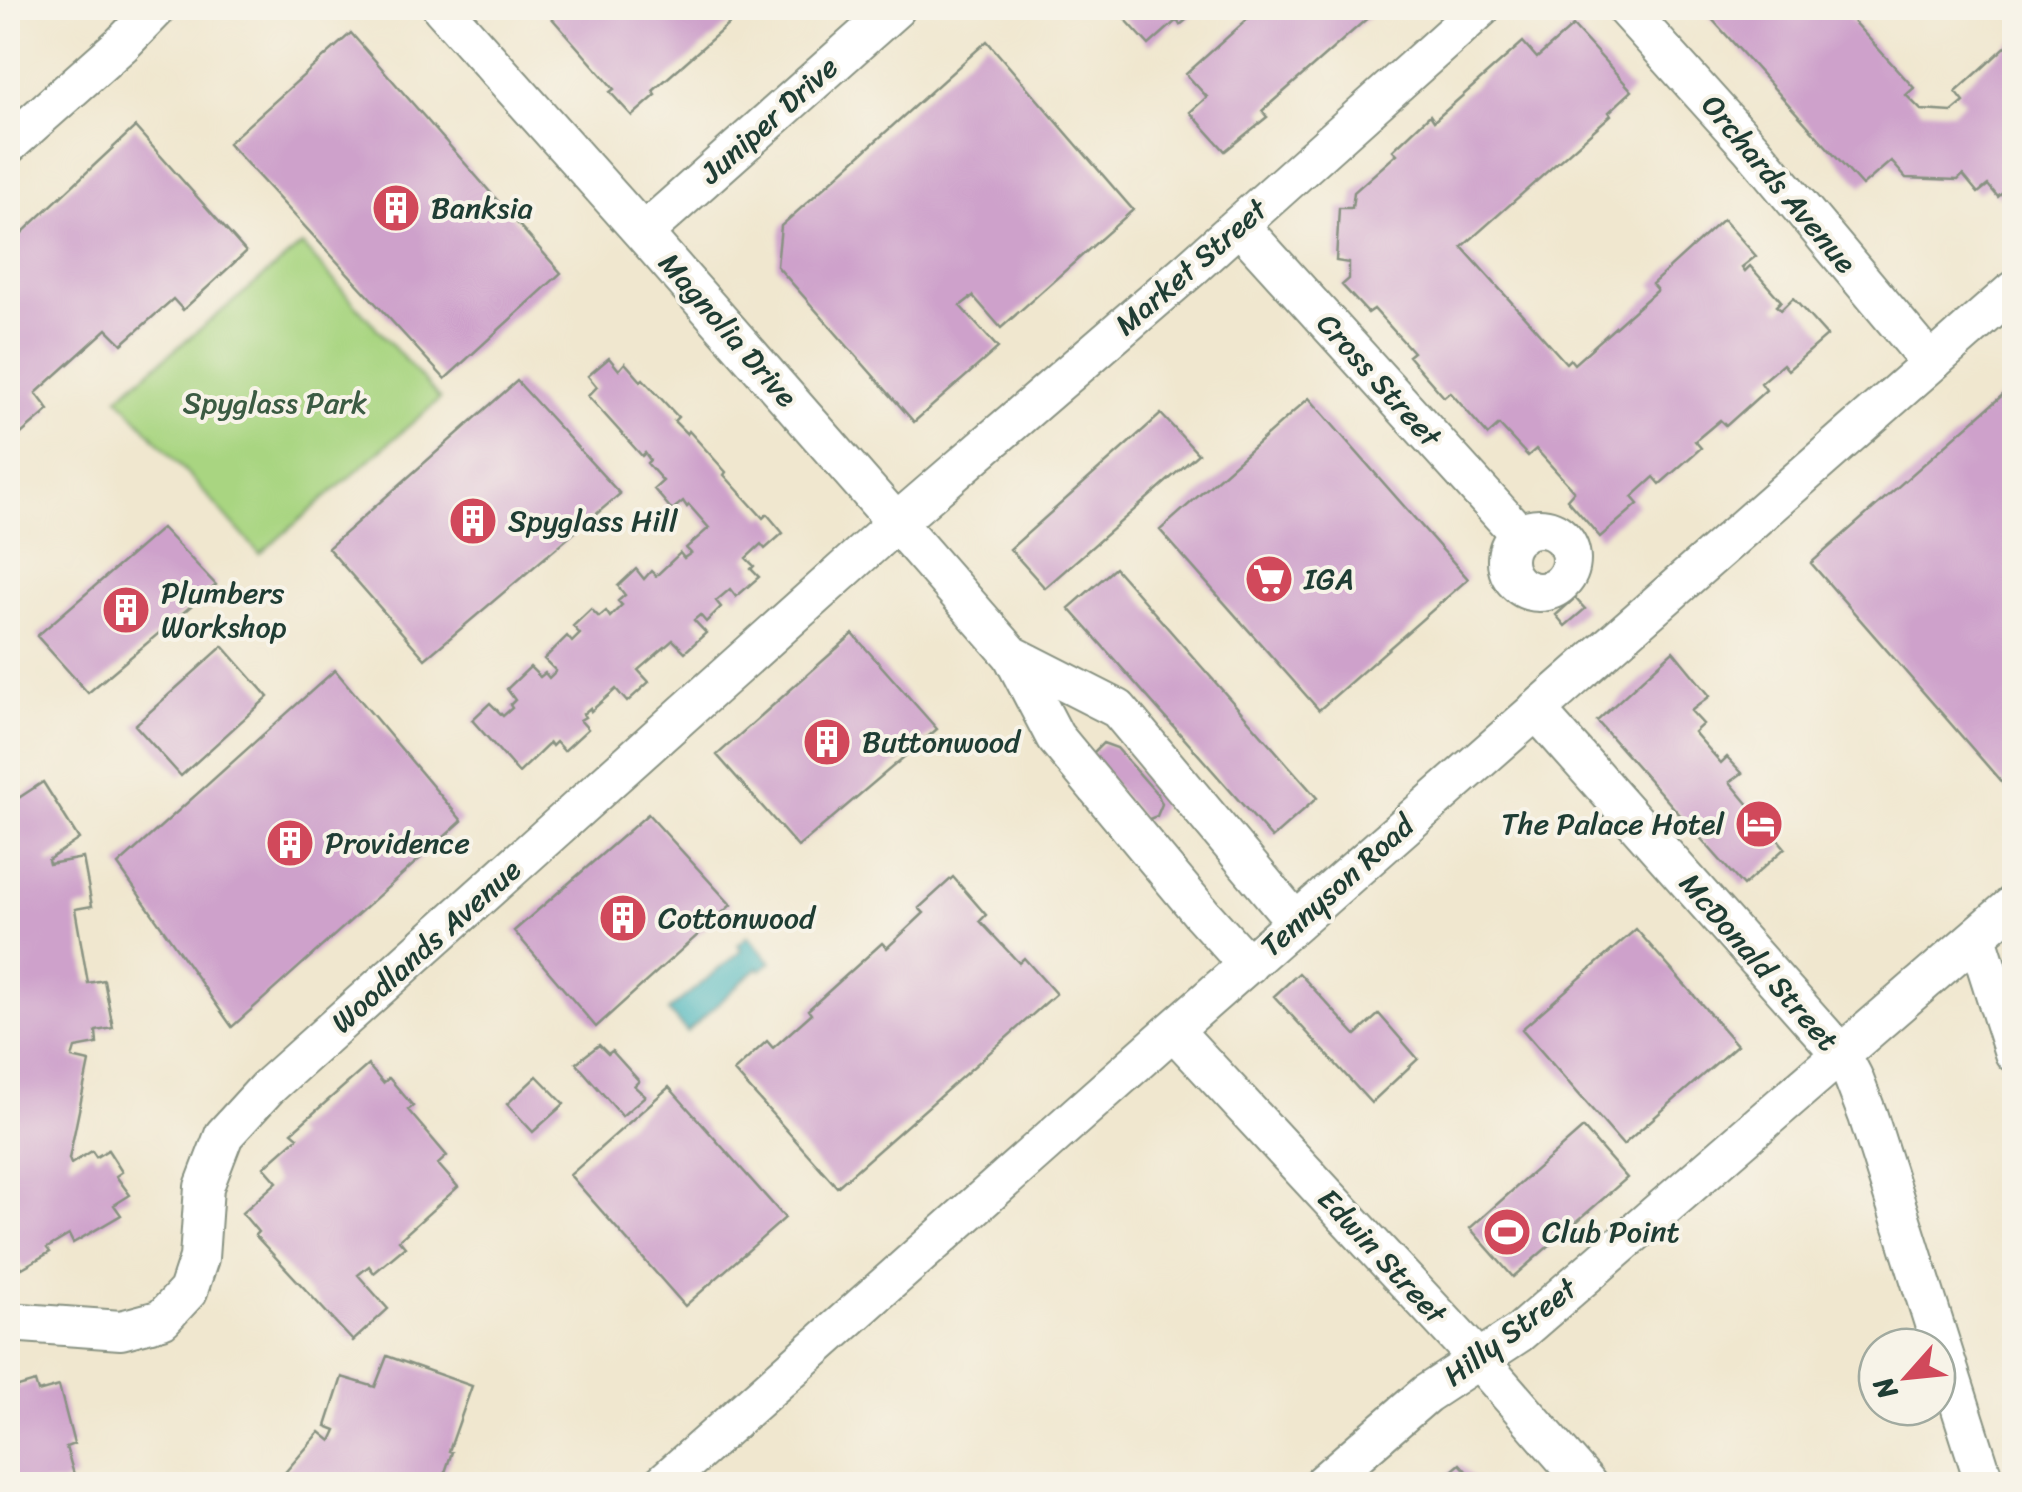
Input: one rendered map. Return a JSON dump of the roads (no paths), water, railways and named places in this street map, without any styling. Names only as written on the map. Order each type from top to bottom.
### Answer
[{"type":"street","points":[[8,145],[157,8]]},
{"type":"street","name":"Magnolia Drive","points":[[442,8],[1012,655],[1055,738],[1248,965]]},
{"type":"street","name":"Juniper Drive","points":[[643,232],[896,8]]},
{"type":"street","name":"Market Street","points":[[896,522],[1482,8]]},
{"type":"street","name":"Orchards Avenue","points":[[1624,8],[1751,148],[1931,364]]},
{"type":"street","name":"Cross Street","points":[[1239,225],[1520,535]]},
{"type":"street","name":"Tennyson Road","points":[[662,1484],[2014,290]]},
{"type":"street","name":"Woodlands Avenue","points":[[8,1322],[121,1330],[162,1319],[188,1291],[199,1258],[204,1187],[224,1135],[267,1088],[896,522]]},
{"type":"street","name":"Magnolia Drive","points":[[1012,655],[1118,710],[1296,922]]},
{"type":"street","name":"McDonald Street","points":[[1536,710],[1840,1054],[1868,1116],[1984,1484]]},
{"type":"street","name":"Hilly Street","points":[[1322,1484],[1426,1394],[1519,1333],[2014,904]]},
{"type":"street","points":[[1978,937],[2014,1052]]},
{"type":"street","name":"Edwin Street","points":[[1173,1030],[1478,1360],[1587,1484]]},
{"type":"water","points":[[748,936],[771,962],[761,970],[758,967],[687,1032],[668,1011],[742,950],[738,945]]},
{"type":"place","name":"Banksia","points":[[396,208]]},
{"type":"place","name":"Spyglass Hill","points":[[473,521]]},
{"type":"place","name":"IGA","points":[[1269,579]]},
{"type":"place","name":"Plumbers Workshop","points":[[126,610]]},
{"type":"place","name":"Buttonwood","points":[[827,742]]},
{"type":"place","name":"The Palace Hotel","points":[[1759,824]]},
{"type":"place","name":"Providence","points":[[290,843]]},
{"type":"place","name":"Cottonwood","points":[[623,918]]},
{"type":"place","name":"Club Point","points":[[1507,1232]]},
{"type":"park label","name":"Spyglass Park","points":[[275,403]]}]
